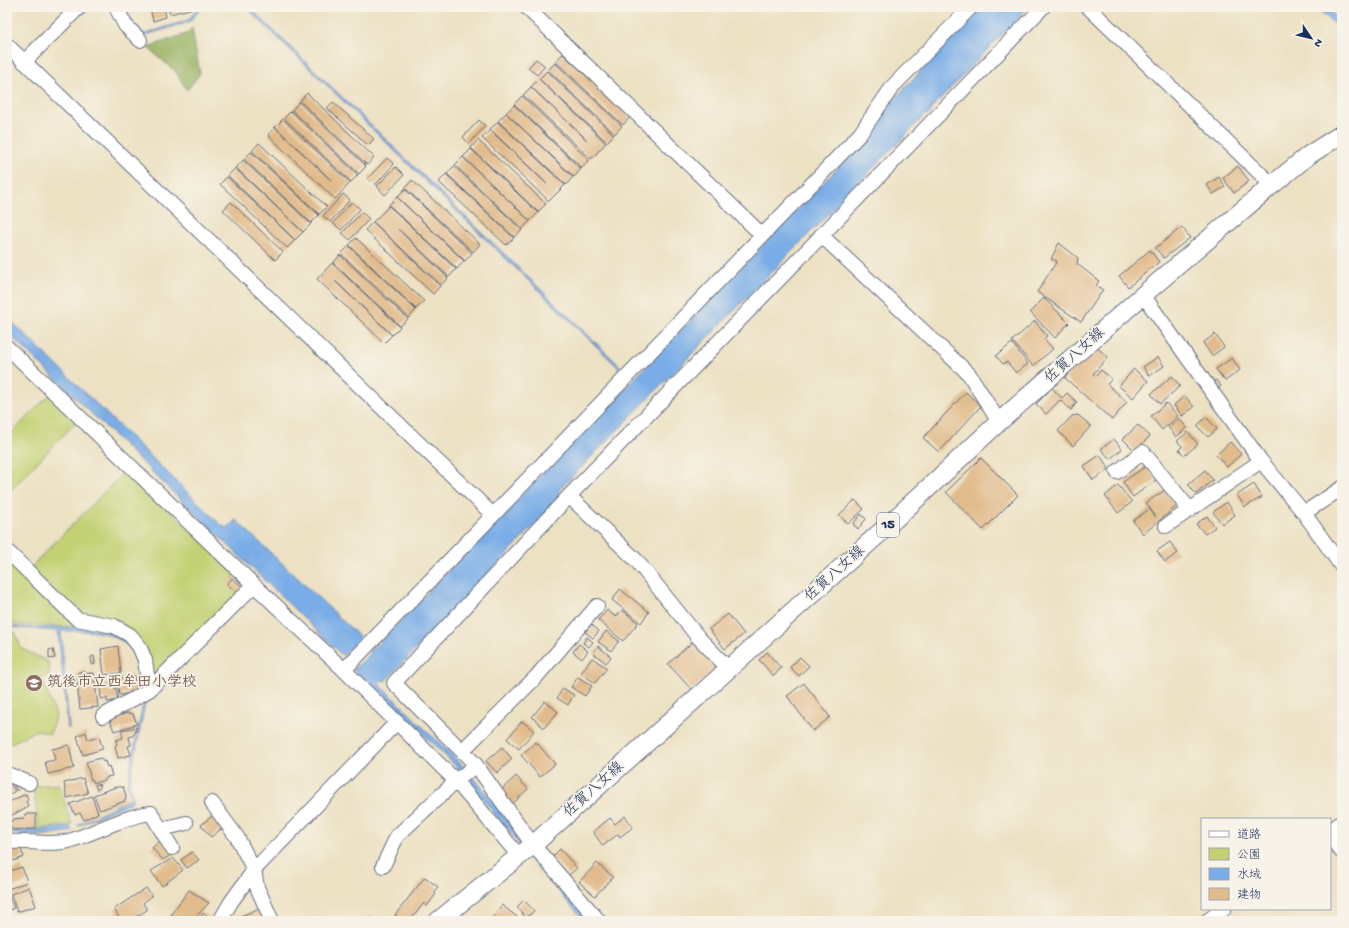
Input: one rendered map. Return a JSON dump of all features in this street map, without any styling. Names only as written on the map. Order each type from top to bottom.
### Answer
[{"type":"main road","name":"佐賀八女線","points":[[438,921],[527,851],[999,422],[1143,295],[1309,155],[1342,134]]},
{"type":"street","points":[[24,62],[79,7]]},
{"type":"street","points":[[116,7],[125,25],[140,40]]},
{"type":"street","points":[[526,7],[762,235]]},
{"type":"street","points":[[344,670],[860,134],[893,86],[971,7]]},
{"type":"street","points":[[527,851],[476,765],[463,750],[394,684],[569,496],[1043,7]]},
{"type":"street","points":[[1088,7],[1272,185]]},
{"type":"street","points":[[7,45],[493,515]]},
{"type":"street","points":[[821,235],[969,374],[999,422]]},
{"type":"street","points":[[1143,295],[1261,460],[1304,512],[1342,567]]},
{"type":"street","points":[[7,347],[344,670],[597,920]]},
{"type":"street","points":[[1117,472],[1143,452],[1190,510]]},
{"type":"street","points":[[1166,526],[1261,460]]},
{"type":"street","points":[[1304,512],[1342,488]]},
{"type":"street","points":[[569,496],[636,560],[698,637],[729,669]]},
{"type":"street","points":[[7,551],[77,619],[114,626],[130,635],[139,646],[146,660],[149,690]]},
{"type":"street","points":[[103,716],[149,690],[254,585]]},
{"type":"street","points":[[463,750],[536,677],[597,606]]},
{"type":"street","points":[[220,921],[231,902],[254,870],[397,722]]},
{"type":"street","points":[[383,866],[397,836],[456,781],[476,765]]},
{"type":"street","points":[[7,774],[29,783]]},
{"type":"street","points":[[212,803],[237,837],[254,870],[257,887],[272,921]]},
{"type":"street","points":[[7,842],[44,843],[67,841],[136,815],[151,813],[162,829],[172,848]]},
{"type":"street","points":[[1331,831],[1342,822]]},
{"type":"street","points":[[162,829],[186,823]]},
{"type":"street","points":[[1331,838],[1342,852]]},
{"type":"street","points":[[1207,921],[1223,910]]},
{"type":"green space","points":[[192,28],[200,74],[187,90],[175,71],[147,47],[186,34]]},
{"type":"green space","points":[[50,394],[77,421],[7,494],[7,438]]},
{"type":"green space","points":[[127,469],[234,573],[237,596],[158,677],[152,676],[144,648],[80,617],[30,568]]},
{"type":"green space","points":[[12,563],[77,627],[7,624],[7,568]]},
{"type":"green space","points":[[7,632],[15,632],[21,648],[48,662],[50,675],[41,677],[56,715],[50,734],[37,730],[7,745]]},
{"type":"green space","points":[[59,784],[72,825],[39,829],[33,786]]},
{"type":"water","points":[[126,7],[133,23],[145,34],[188,20],[199,7],[202,7],[189,22],[143,36],[131,22],[123,8]]},
{"type":"water","points":[[246,7],[249,7],[623,369],[622,371]]},
{"type":"water","points":[[982,7],[1028,7],[930,110],[931,112],[927,115],[926,114],[558,491],[560,494],[558,501],[385,681],[381,680],[378,683],[472,775],[536,857],[589,918],[584,920],[542,873],[459,769],[388,700],[386,702],[353,670],[369,655],[370,649],[375,647],[858,147],[897,96]]},
{"type":"water","points":[[1316,7],[1326,7],[1342,22],[1342,31]]},
{"type":"water","points":[[7,317],[221,525],[227,528],[236,520],[361,638],[359,639],[361,641],[359,644],[357,643],[343,656],[7,332]]},
{"type":"water","points":[[247,595],[145,704],[129,785],[133,799],[131,802],[78,826],[131,798],[127,785],[143,703]]},
{"type":"water","points":[[7,625],[40,628],[95,629],[111,633],[125,640],[135,652],[139,666],[142,692],[139,693],[136,659],[128,646],[120,640],[102,633],[91,631],[61,631],[68,729],[58,631],[7,627]]},
{"type":"water","points":[[70,827],[72,831],[40,836],[7,833],[7,831],[44,830]]},
{"type":"building","points":[[164,7],[166,17],[153,21],[150,8]]},
{"type":"building","points":[[168,7],[193,7],[194,8],[170,14]]},
{"type":"building","points":[[563,54],[630,117],[623,125],[555,61]]},
{"type":"building","points":[[536,59],[545,66],[537,75],[528,68]]},
{"type":"building","points":[[555,63],[622,126],[615,134],[548,70]]},
{"type":"building","points":[[547,71],[614,135],[607,142],[539,79]]},
{"type":"building","points":[[539,79],[606,143],[591,159],[523,95]]},
{"type":"building","points":[[307,93],[374,157],[367,165],[300,101]]},
{"type":"building","points":[[522,96],[589,160],[582,168],[514,104]]},
{"type":"building","points":[[299,102],[366,166],[359,174],[292,110]]},
{"type":"building","points":[[333,102],[374,139],[368,145],[327,108]]},
{"type":"building","points":[[514,105],[581,169],[574,177],[506,113]]},
{"type":"building","points":[[291,111],[358,175],[351,182],[284,118]]},
{"type":"building","points":[[506,113],[573,177],[566,185],[498,121]]},
{"type":"building","points":[[283,119],[350,183],[335,199],[268,135]]},
{"type":"building","points":[[479,120],[485,126],[469,144],[463,137]]},
{"type":"building","points":[[498,122],[565,185],[549,201],[482,138],[490,130],[547,184],[490,129]]},
{"type":"building","points":[[478,140],[546,204],[538,212],[471,148]]},
{"type":"building","points":[[259,143],[327,207],[319,214],[252,151]]},
{"type":"building","points":[[471,149],[538,213],[530,221],[463,157]]},
{"type":"building","points":[[251,152],[319,215],[311,223],[244,159]]},
{"type":"building","points":[[463,157],[530,221],[522,229],[455,165]]},
{"type":"building","points":[[387,158],[394,164],[375,185],[368,178]]},
{"type":"building","points":[[243,160],[311,224],[303,232],[236,168]]},
{"type":"building","points":[[454,166],[522,230],[514,237],[447,174]]},
{"type":"building","points":[[1238,166],[1249,181],[1234,193],[1223,178]]},
{"type":"building","points":[[396,167],[404,175],[385,195],[377,186]]},
{"type":"building","points":[[235,168],[303,232],[295,240],[228,176]]},
{"type":"building","points":[[446,174],[514,238],[506,245],[439,182]]},
{"type":"building","points":[[227,177],[295,240],[287,248],[220,184]]},
{"type":"building","points":[[1219,177],[1225,187],[1213,194],[1207,185]]},
{"type":"building","points":[[412,180],[480,244],[473,252],[405,188]]},
{"type":"building","points":[[405,189],[472,253],[465,261],[397,197]]},
{"type":"building","points":[[343,194],[350,200],[330,222],[323,216]]},
{"type":"building","points":[[397,197],[464,261],[457,269],[389,205]]},
{"type":"building","points":[[231,202],[283,252],[275,260],[223,210]]},
{"type":"building","points":[[352,202],[360,209],[341,230],[333,223]]},
{"type":"building","points":[[389,206],[456,269],[449,277],[398,229],[448,278],[441,285],[373,222]]},
{"type":"building","points":[[362,212],[369,219],[350,240],[342,233]]},
{"type":"building","points":[[373,222],[440,286],[433,294],[365,230]]},
{"type":"building","points":[[1182,227],[1190,238],[1164,258],[1155,248]]},
{"type":"building","points":[[356,238],[424,301],[416,309],[349,245]]},
{"type":"building","points":[[1059,243],[1078,258],[1077,264],[1099,281],[1096,285],[1103,290],[1081,322],[1037,292],[1057,261],[1051,259]]},
{"type":"building","points":[[349,246],[416,310],[409,318],[341,254]]},
{"type":"building","points":[[1150,250],[1159,262],[1128,287],[1119,276]]},
{"type":"building","points":[[340,255],[408,319],[400,326],[333,263]]},
{"type":"building","points":[[332,263],[400,327],[384,343],[317,279]]},
{"type":"building","points":[[1044,298],[1069,323],[1055,338],[1030,312]]},
{"type":"building","points":[[1035,321],[1047,336],[1044,339],[1053,349],[1033,366],[1012,341]]},
{"type":"building","points":[[1215,334],[1224,347],[1212,356],[1203,343]]},
{"type":"building","points":[[1012,343],[1028,364],[1016,373],[1007,362],[1003,364],[996,356]]},
{"type":"building","points":[[1094,345],[1108,357],[1093,374],[1096,376],[1101,370],[1112,379],[1107,384],[1127,402],[1112,420],[1065,378]]},
{"type":"building","points":[[1158,357],[1164,366],[1149,376],[1143,367]]},
{"type":"building","points":[[1232,358],[1240,370],[1225,381],[1216,369]]},
{"type":"building","points":[[1134,369],[1148,381],[1133,398],[1119,386]]},
{"type":"building","points":[[1172,376],[1180,386],[1160,404],[1151,394]]},
{"type":"building","points":[[1216,380],[1221,386],[1216,390],[1211,384]]},
{"type":"building","points":[[1052,388],[1062,398],[1067,393],[1077,402],[1071,410],[1060,400],[1046,414],[1036,404]]},
{"type":"building","points":[[966,392],[981,406],[939,452],[923,438]]},
{"type":"building","points":[[1185,396],[1194,407],[1182,416],[1174,405]]},
{"type":"building","points":[[1166,403],[1178,416],[1162,430],[1151,416]]},
{"type":"building","points":[[1078,415],[1091,426],[1073,446],[1058,431],[1072,416]]},
{"type":"building","points":[[1206,417],[1217,429],[1208,437],[1197,426]]},
{"type":"building","points":[[1179,418],[1187,428],[1176,437],[1168,427]]},
{"type":"building","points":[[1138,425],[1150,436],[1135,451],[1123,439]]},
{"type":"building","points":[[1188,432],[1198,444],[1184,456],[1179,450],[1182,446],[1177,441]]},
{"type":"building","points":[[1114,439],[1122,449],[1110,459],[1101,449]]},
{"type":"building","points":[[1230,442],[1241,454],[1227,467],[1216,455]]},
{"type":"building","points":[[1100,455],[1109,469],[1093,480],[1084,466]]},
{"type":"building","points":[[981,458],[1018,495],[983,530],[946,492]]},
{"type":"building","points":[[1146,466],[1156,480],[1133,497],[1123,482]]},
{"type":"building","points":[[1205,470],[1213,480],[1196,494],[1188,484]]},
{"type":"building","points":[[1254,484],[1262,497],[1245,507],[1237,495]]},
{"type":"building","points":[[1118,485],[1132,502],[1118,513],[1105,496]]},
{"type":"building","points":[[1165,490],[1177,506],[1143,534],[1133,521],[1149,509],[1156,517],[1146,503]]},
{"type":"building","points":[[855,500],[864,509],[848,524],[839,515]]},
{"type":"building","points":[[1227,502],[1235,515],[1222,524],[1213,512]]},
{"type":"building","points":[[861,514],[866,519],[858,529],[853,524]]},
{"type":"building","points":[[1207,516],[1215,527],[1205,534],[1196,524]]},
{"type":"building","points":[[1170,542],[1178,553],[1165,562],[1157,551]]},
{"type":"building","points":[[232,578],[244,588],[239,594],[227,584]]},
{"type":"building","points":[[620,589],[649,612],[641,623],[612,600]]},
{"type":"building","points":[[607,610],[616,617],[622,610],[638,623],[623,641],[598,620]]},
{"type":"building","points":[[728,614],[744,634],[725,649],[709,629]]},
{"type":"building","points":[[591,624],[599,631],[593,638],[585,632]]},
{"type":"building","points":[[606,631],[619,641],[611,651],[598,642]]},
{"type":"building","points":[[587,637],[593,642],[589,647],[583,643]]},
{"type":"building","points":[[698,637],[721,664],[692,690],[668,664]]},
{"type":"building","points":[[579,644],[588,651],[582,659],[573,652]]},
{"type":"building","points":[[118,646],[121,673],[104,675],[101,649]]},
{"type":"building","points":[[598,646],[611,657],[606,663],[593,653]]},
{"type":"building","points":[[53,649],[55,658],[49,659],[49,650]]},
{"type":"building","points":[[767,652],[781,668],[774,676],[759,660]]},
{"type":"building","points":[[94,656],[95,664],[92,665],[91,657]]},
{"type":"building","points":[[800,657],[809,666],[799,676],[790,667]]},
{"type":"building","points":[[592,658],[607,668],[595,683],[581,673]]},
{"type":"building","points":[[84,671],[85,674],[94,673],[98,707],[80,709],[76,675],[79,672]]},
{"type":"building","points":[[134,676],[137,692],[119,695],[117,679]]},
{"type":"building","points":[[578,677],[592,686],[585,696],[571,687]]},
{"type":"building","points":[[115,683],[118,700],[107,702],[107,698],[101,699],[100,685]]},
{"type":"building","points":[[804,683],[830,717],[813,731],[787,696]]},
{"type":"building","points":[[563,688],[574,695],[568,705],[557,698]]},
{"type":"building","points":[[545,701],[558,712],[544,728],[532,717]]},
{"type":"building","points":[[128,713],[133,714],[137,724],[114,731],[110,720],[113,717]]},
{"type":"building","points":[[522,721],[534,731],[519,749],[507,739]]},
{"type":"building","points":[[137,727],[134,735],[129,737],[131,745],[128,746],[131,755],[118,758],[115,746],[117,744],[116,740],[123,738],[121,730]]},
{"type":"building","points":[[86,732],[88,740],[99,737],[103,749],[83,755],[77,736]]},
{"type":"building","points":[[536,742],[555,764],[540,777],[521,755]]},
{"type":"building","points":[[69,745],[74,768],[48,774],[45,762],[55,760],[52,749]]},
{"type":"building","points":[[502,747],[512,759],[497,773],[486,761]]},
{"type":"building","points":[[101,758],[103,762],[105,761],[107,767],[109,766],[112,776],[94,783],[93,780],[91,780],[86,762]]},
{"type":"building","points":[[516,776],[528,789],[511,805],[499,792]]},
{"type":"building","points":[[83,778],[88,793],[67,798],[64,783]]},
{"type":"building","points":[[17,782],[20,789],[17,791],[13,784]]},
{"type":"building","points":[[10,783],[15,791],[7,796],[7,785]]},
{"type":"building","points":[[99,784],[100,788],[97,790],[95,785]]},
{"type":"building","points":[[116,787],[123,787],[126,796],[125,801],[100,810],[94,795]]},
{"type":"building","points":[[26,794],[28,799],[26,802],[29,806],[7,818],[7,800],[11,801]]},
{"type":"building","points":[[92,796],[98,813],[84,820],[80,813],[75,815],[70,804]]},
{"type":"building","points":[[25,814],[36,814],[36,829],[14,830],[7,824],[7,821],[24,818]]},
{"type":"building","points":[[215,814],[225,826],[211,837],[201,825]]},
{"type":"building","points":[[625,816],[633,827],[620,837],[618,834],[603,846],[593,832],[610,818],[615,824]]},
{"type":"building","points":[[162,839],[173,854],[163,860],[152,848]]},
{"type":"building","points":[[11,841],[21,849],[24,857],[10,862],[7,853]]},
{"type":"building","points":[[560,849],[577,868],[569,875],[552,857]]},
{"type":"building","points":[[192,852],[199,860],[187,868],[181,860]]},
{"type":"building","points":[[173,858],[183,870],[162,886],[151,871]]},
{"type":"building","points":[[597,863],[613,877],[595,896],[579,882]]},
{"type":"building","points":[[22,867],[27,882],[8,889],[7,872]]},
{"type":"building","points":[[425,877],[438,887],[434,892],[436,894],[427,906],[424,903],[410,921],[403,921],[395,915]]},
{"type":"building","points":[[29,887],[36,906],[17,912],[11,894]]},
{"type":"building","points":[[146,888],[152,896],[143,903],[147,910],[134,918],[136,921],[121,921],[114,909]]},
{"type":"building","points":[[189,890],[209,903],[192,921],[183,921],[171,914]]},
{"type":"building","points":[[8,893],[14,908],[7,911],[7,894]]},
{"type":"building","points":[[524,900],[534,911],[526,918],[517,907]]},
{"type":"building","points":[[502,905],[522,921],[490,921]]},
{"type":"building","points":[[260,908],[264,921],[229,921]]},
{"type":"building","points":[[203,913],[214,921],[198,921]]},
{"type":"building","points":[[370,917],[375,921],[367,921]]},
{"type":"waterway","points":[[82,13],[91,7]]},
{"type":"place","name":"筑後市立西牟田小学校","points":[[34,683]]}]
